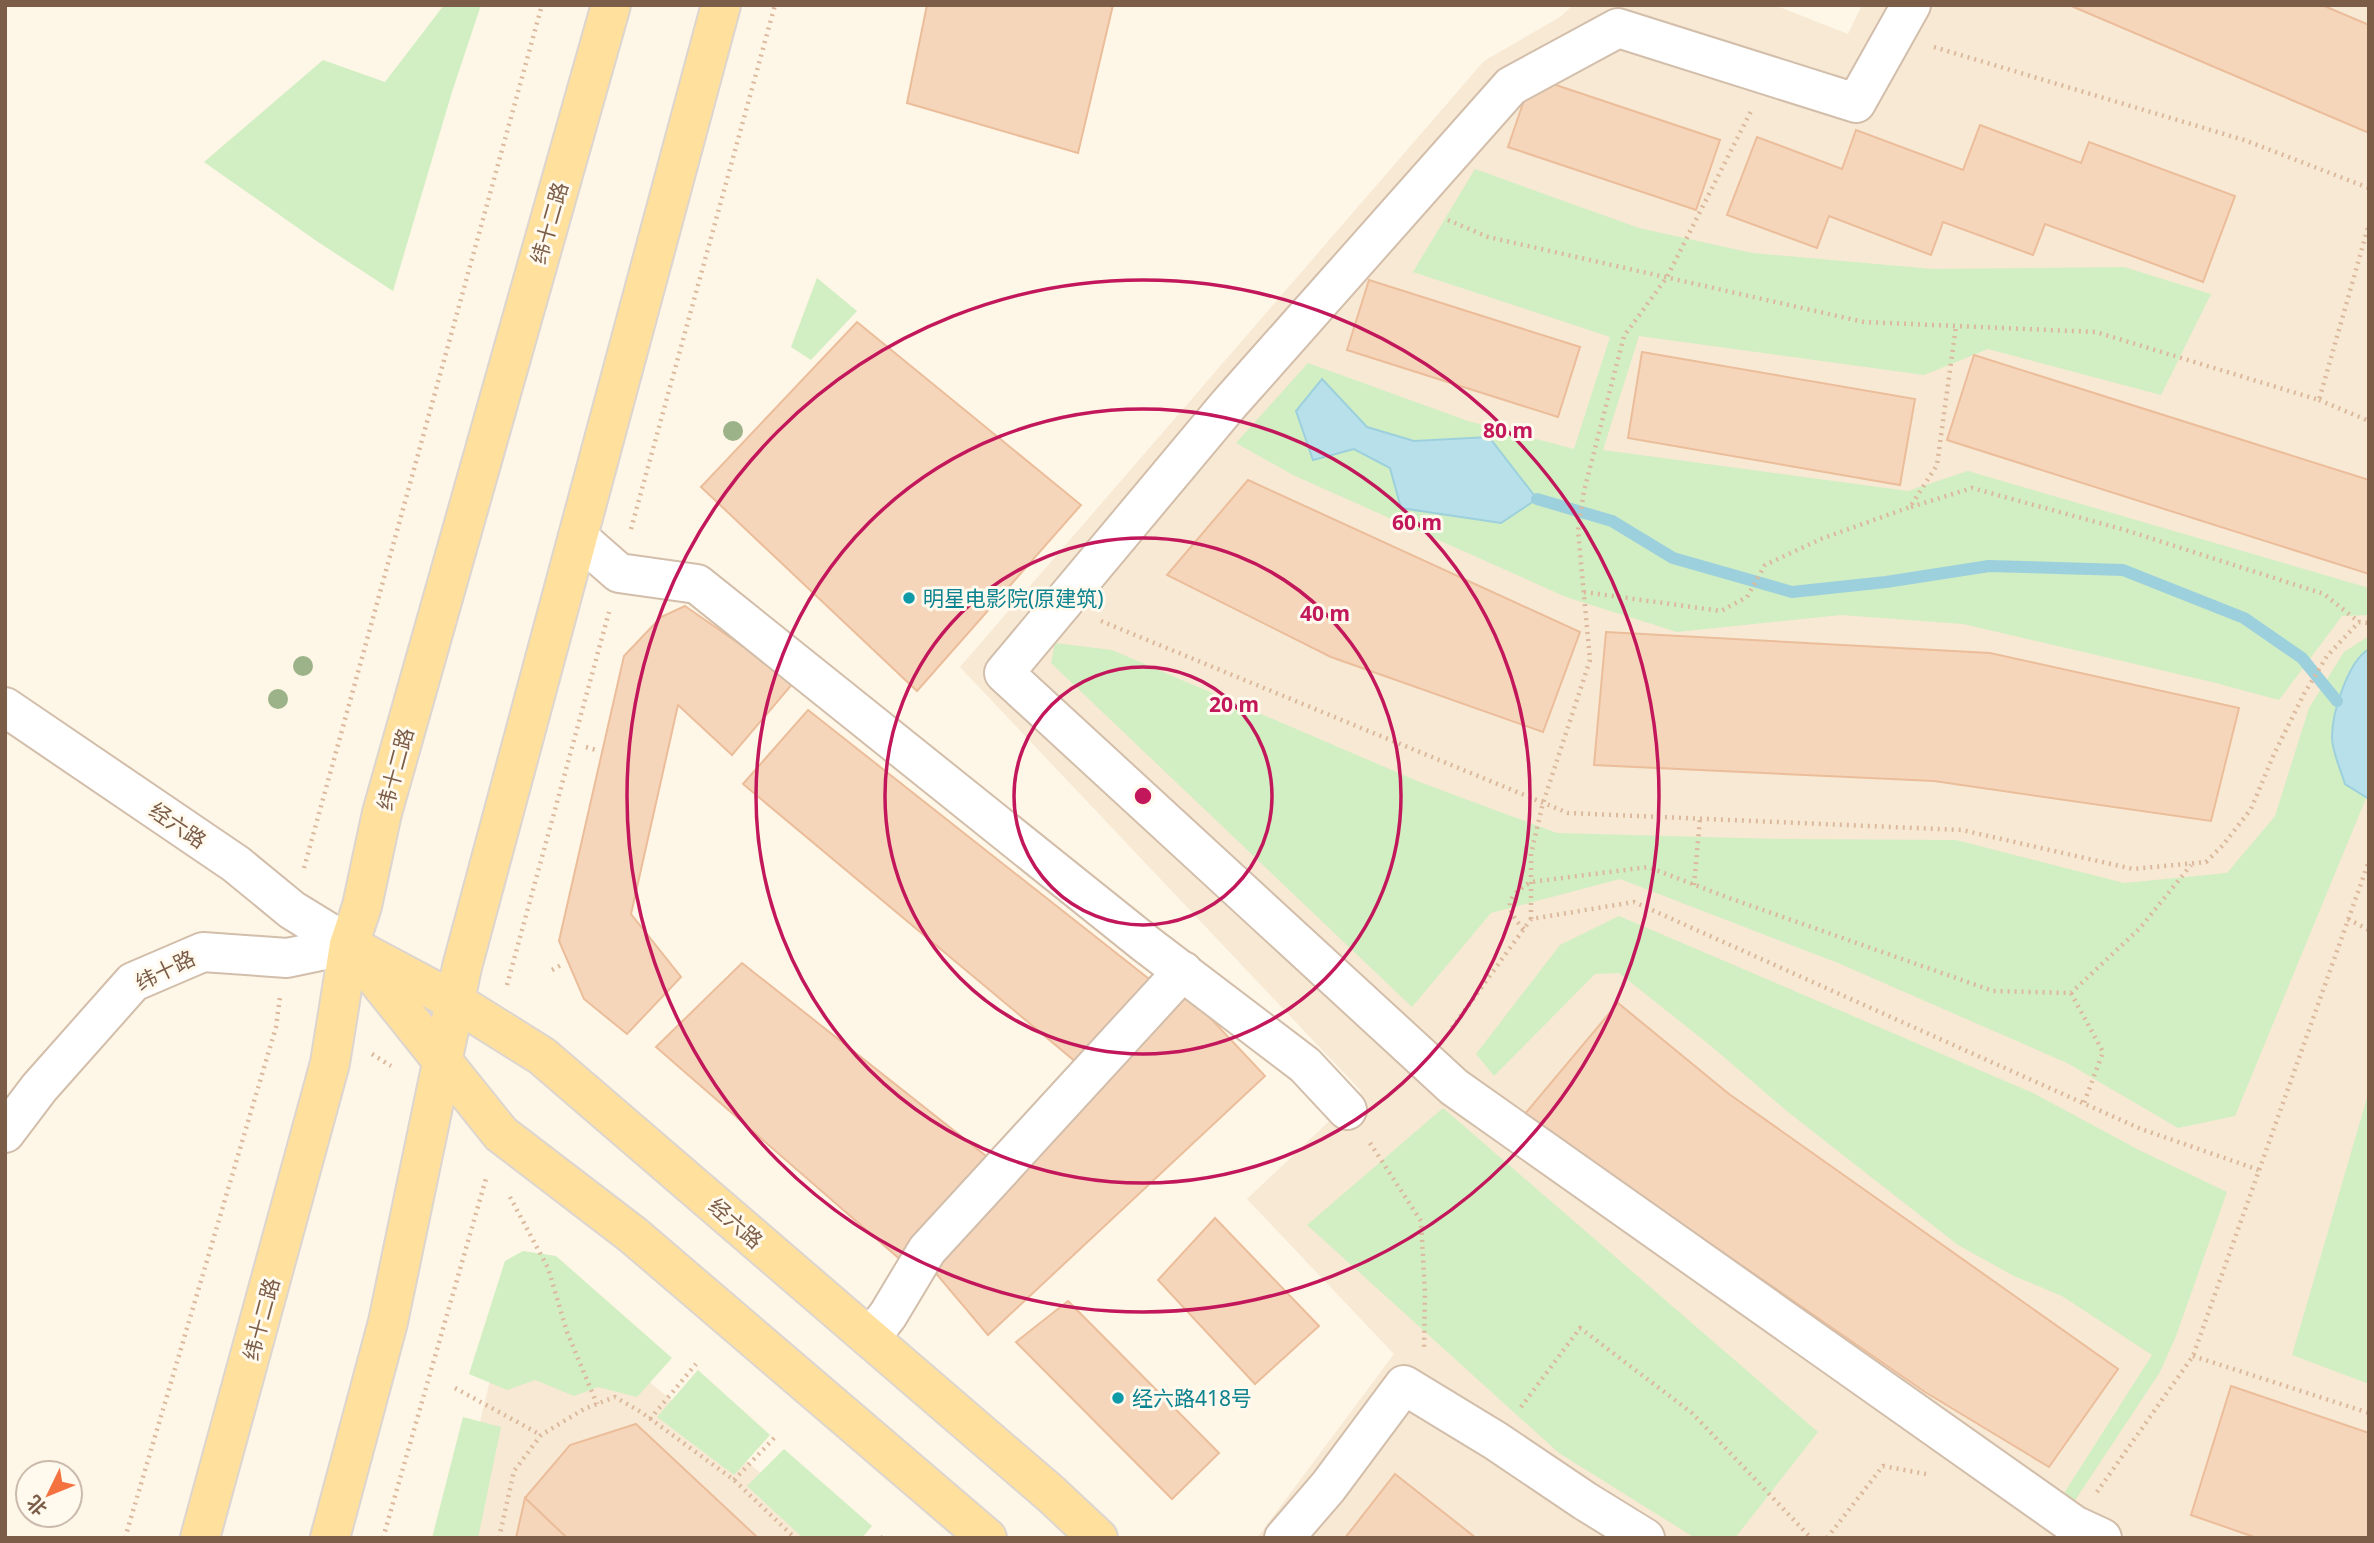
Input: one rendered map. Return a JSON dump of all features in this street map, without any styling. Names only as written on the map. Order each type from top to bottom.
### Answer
[{"type":"main road","name":"纬十二路","points":[[200,1538],[330,1063],[349,945],[362,906],[382,813],[611,5]]},
{"type":"main road","points":[[330,1538],[388,1322],[454,1001],[721,5]]},
{"type":"main road","name":"经六路","points":[[349,945],[454,1001],[542,1056],[1051,1494],[1098,1538]]},
{"type":"main road","name":"经六路","points":[[349,945],[501,1135],[634,1235],[987,1538]]},
{"type":"street","points":[[1902,20],[1856,103],[1618,28],[1511,86],[1229,404],[1004,673],[1454,1087],[2088,1532]]},
{"type":"street","points":[[578,537],[619,573],[697,584],[1182,971],[1305,1065],[1348,1110]]},
{"type":"street","name":"经六路","points":[[5,707],[236,864],[292,910],[349,945]]},
{"type":"street","name":"纬十路","points":[[5,1133],[39,1088],[134,982],[203,952],[287,958],[349,945]]},
{"type":"street","points":[[870,1338],[888,1315],[927,1250],[1182,971]]},
{"type":"street","points":[[1284,1538],[1328,1487],[1404,1385],[1496,1441],[1644,1538]]},
{"type":"path","points":[[292,910],[542,5]]},
{"type":"path","points":[[496,1028],[775,5]]},
{"type":"path","points":[[1902,20],[2244,140],[2369,188]]},
{"type":"path","points":[[1427,1062],[1531,919],[1531,853],[1543,803],[1590,660],[1578,530],[1584,491],[1624,336],[1667,277],[1769,76]]},
{"type":"path","points":[[1407,203],[1488,237],[1864,321],[2096,332],[2319,400],[2369,421]]},
{"type":"path","points":[[2319,400],[2369,224]]},
{"type":"path","points":[[1910,507],[1937,465],[1956,326]]},
{"type":"path","points":[[1584,592],[1721,611],[1747,597],[1765,565],[1821,539],[1972,488],[2125,530],[2324,594],[2358,622],[2369,624]]},
{"type":"path","points":[[1061,605],[1568,813],[1962,830],[2133,869],[2206,862],[2223,845],[2251,809],[2274,754],[2304,694],[2327,656],[2358,622]]},
{"type":"path","points":[[586,747],[596,750]]},
{"type":"path","points":[[1694,885],[1700,819]]},
{"type":"path","points":[[2088,1532],[2193,1356],[2369,861]]},
{"type":"path","points":[[1524,929],[1513,918],[1509,902],[1514,891],[1531,882],[1648,867],[1993,991],[2071,993],[2140,928],[2192,864]]},
{"type":"path","points":[[1531,919],[1634,902],[2141,1129],[2259,1170]]},
{"type":"path","points":[[2348,919],[2369,930]]},
{"type":"path","points":[[125,1538],[275,1027],[287,958]]},
{"type":"path","points":[[552,970],[563,964]]},
{"type":"path","points":[[2071,993],[2103,1052],[2084,1103]]},
{"type":"path","points":[[1348,1110],[1421,1221],[1425,1293],[1422,1396]]},
{"type":"path","points":[[383,1538],[486,1178],[501,1135]]},
{"type":"path","points":[[510,1197],[548,1268],[567,1332],[597,1404]]},
{"type":"path","points":[[1496,1441],[1580,1328],[1692,1413],[1811,1538]]},
{"type":"path","points":[[2193,1356],[2369,1413]]},
{"type":"path","points":[[650,1419],[696,1364]]},
{"type":"path","points":[[454,1388],[541,1435]]},
{"type":"path","points":[[499,1538],[514,1471],[541,1435],[615,1397],[734,1480],[795,1538]]},
{"type":"path","points":[[734,1480],[776,1435]]},
{"type":"path","points":[[1827,1538],[1883,1466],[1935,1476]]},
{"type":"shaded area","points":[[1573,5],[1774,5],[1848,34],[1862,5],[2369,5],[2369,1538],[1257,1538],[1394,1354],[1247,1199],[1361,1091],[960,667],[1484,61],[1560,17]]},
{"type":"shaded area","points":[[516,1273],[840,1538],[452,1538]]},
{"type":"green space","points":[[444,5],[481,5],[452,92],[393,291],[204,162],[323,60],[385,82]]},
{"type":"green space","points":[[1475,169],[1639,228],[1752,253],[1933,269],[2124,267],[2211,294],[2161,395],[1988,349],[1924,375],[1639,336],[1603,450],[1908,491],[1968,471],[2369,588],[2369,615],[2342,616],[2279,700],[1963,624],[1841,615],[1677,632],[1566,597],[1293,475],[1236,443],[1308,363],[1468,421],[1574,449],[1610,337],[1413,272]]},
{"type":"green space","points":[[817,278],[857,311],[811,360],[791,347]]},
{"type":"green space","points":[[2369,636],[2369,791],[2235,1116],[2178,1128],[2067,1063],[1838,963],[1620,879],[1491,913],[1412,1007],[1051,663],[1055,643],[1112,650],[1422,783],[1557,833],[1956,840],[2124,883],[2227,873],[2275,816],[2309,708],[2344,652]]},
{"type":"green space","points":[[1619,916],[2033,1093],[2139,1150],[2227,1192],[2176,1336],[2160,1372],[2070,1508],[2061,1498],[2152,1355],[2062,1296],[2014,1276],[1958,1245],[1788,1112],[1619,973],[1595,974],[1494,1076],[1476,1054],[1560,945]]},
{"type":"green space","points":[[2369,1091],[2369,1384],[2292,1355]]},
{"type":"green space","points":[[1443,1108],[1818,1432],[1735,1538],[1695,1538],[1559,1453],[1307,1225]]},
{"type":"green space","points":[[523,1251],[556,1256],[672,1358],[637,1397],[598,1387],[574,1396],[535,1380],[507,1390],[469,1374],[505,1261]]},
{"type":"green space","points":[[698,1370],[770,1435],[734,1475],[657,1417]]},
{"type":"green space","points":[[463,1417],[501,1427],[478,1538],[432,1538]]},
{"type":"green space","points":[[784,1449],[872,1526],[862,1538],[803,1538],[747,1486]]},
{"type":"water","points":[[1322,379],[1367,427],[1414,441],[1489,437],[1537,499],[1501,523],[1401,508],[1390,468],[1354,449],[1313,460],[1296,411]]},
{"type":"water","points":[[2369,649],[2369,799],[2345,784],[2332,737],[2335,715],[2348,676],[2361,655]]},
{"type":"building","points":[[927,5],[1113,5],[1078,153],[907,103]]},
{"type":"building","points":[[2069,5],[2322,5],[2369,25],[2369,133]]},
{"type":"building","points":[[1532,77],[1720,140],[1696,210],[1508,147]]},
{"type":"building","points":[[1980,125],[2081,163],[2089,142],[2235,196],[2203,282],[2045,224],[2033,255],[1943,222],[1931,255],[1829,216],[1817,248],[1727,215],[1757,137],[1842,169],[1856,130],[1963,170]]},
{"type":"building","points":[[1369,280],[1580,347],[1558,417],[1347,350]]},
{"type":"building","name":"明星电影院(原建筑)","points":[[857,322],[1081,505],[917,691],[701,487]]},
{"type":"building","points":[[1642,352],[1915,399],[1900,485],[1628,438]]},
{"type":"building","points":[[1974,355],[2369,480],[2369,574],[1947,440]]},
{"type":"building","points":[[1248,480],[1580,632],[1543,732],[1331,657],[1167,575]]},
{"type":"building","points":[[685,606],[794,682],[732,755],[678,705],[631,914],[681,977],[627,1034],[584,999],[559,941],[624,656],[661,617]]},
{"type":"building","points":[[1606,632],[1990,653],[2239,708],[2211,821],[1934,781],[1594,765]]},
{"type":"building","points":[[808,710],[1149,979],[1083,1068],[743,784]]},
{"type":"building","points":[[742,963],[991,1160],[902,1261],[656,1047]]},
{"type":"building","points":[[1182,988],[1265,1076],[988,1335],[928,1264]]},
{"type":"building","points":[[1618,1003],[1729,1094],[2118,1369],[2049,1467],[1925,1392],[1524,1115]]},
{"type":"building","points":[[1215,1218],[1319,1326],[1255,1384],[1158,1280]]},
{"type":"building","name":"经六路418号","points":[[1068,1301],[1219,1453],[1172,1499],[1016,1342]]},
{"type":"building","points":[[2231,1386],[2369,1433],[2369,1538],[2257,1538],[2191,1515]]},
{"type":"building","points":[[636,1424],[758,1538],[567,1538],[525,1498],[570,1445]]},
{"type":"building","points":[[1395,1474],[1476,1538],[1345,1538]]},
{"type":"building","points":[[525,1498],[567,1538],[516,1538]]},
{"type":"waterway","points":[[1537,499],[1612,521],[1673,558],[1792,592],[1886,582],[1989,566],[2123,570],[2244,618],[2302,658],[2337,701]]},
{"type":"place","name":"明星电影院(原建筑)","points":[[909,598]]},
{"type":"place","name":"经六路418号","points":[[1118,1398]]}]
